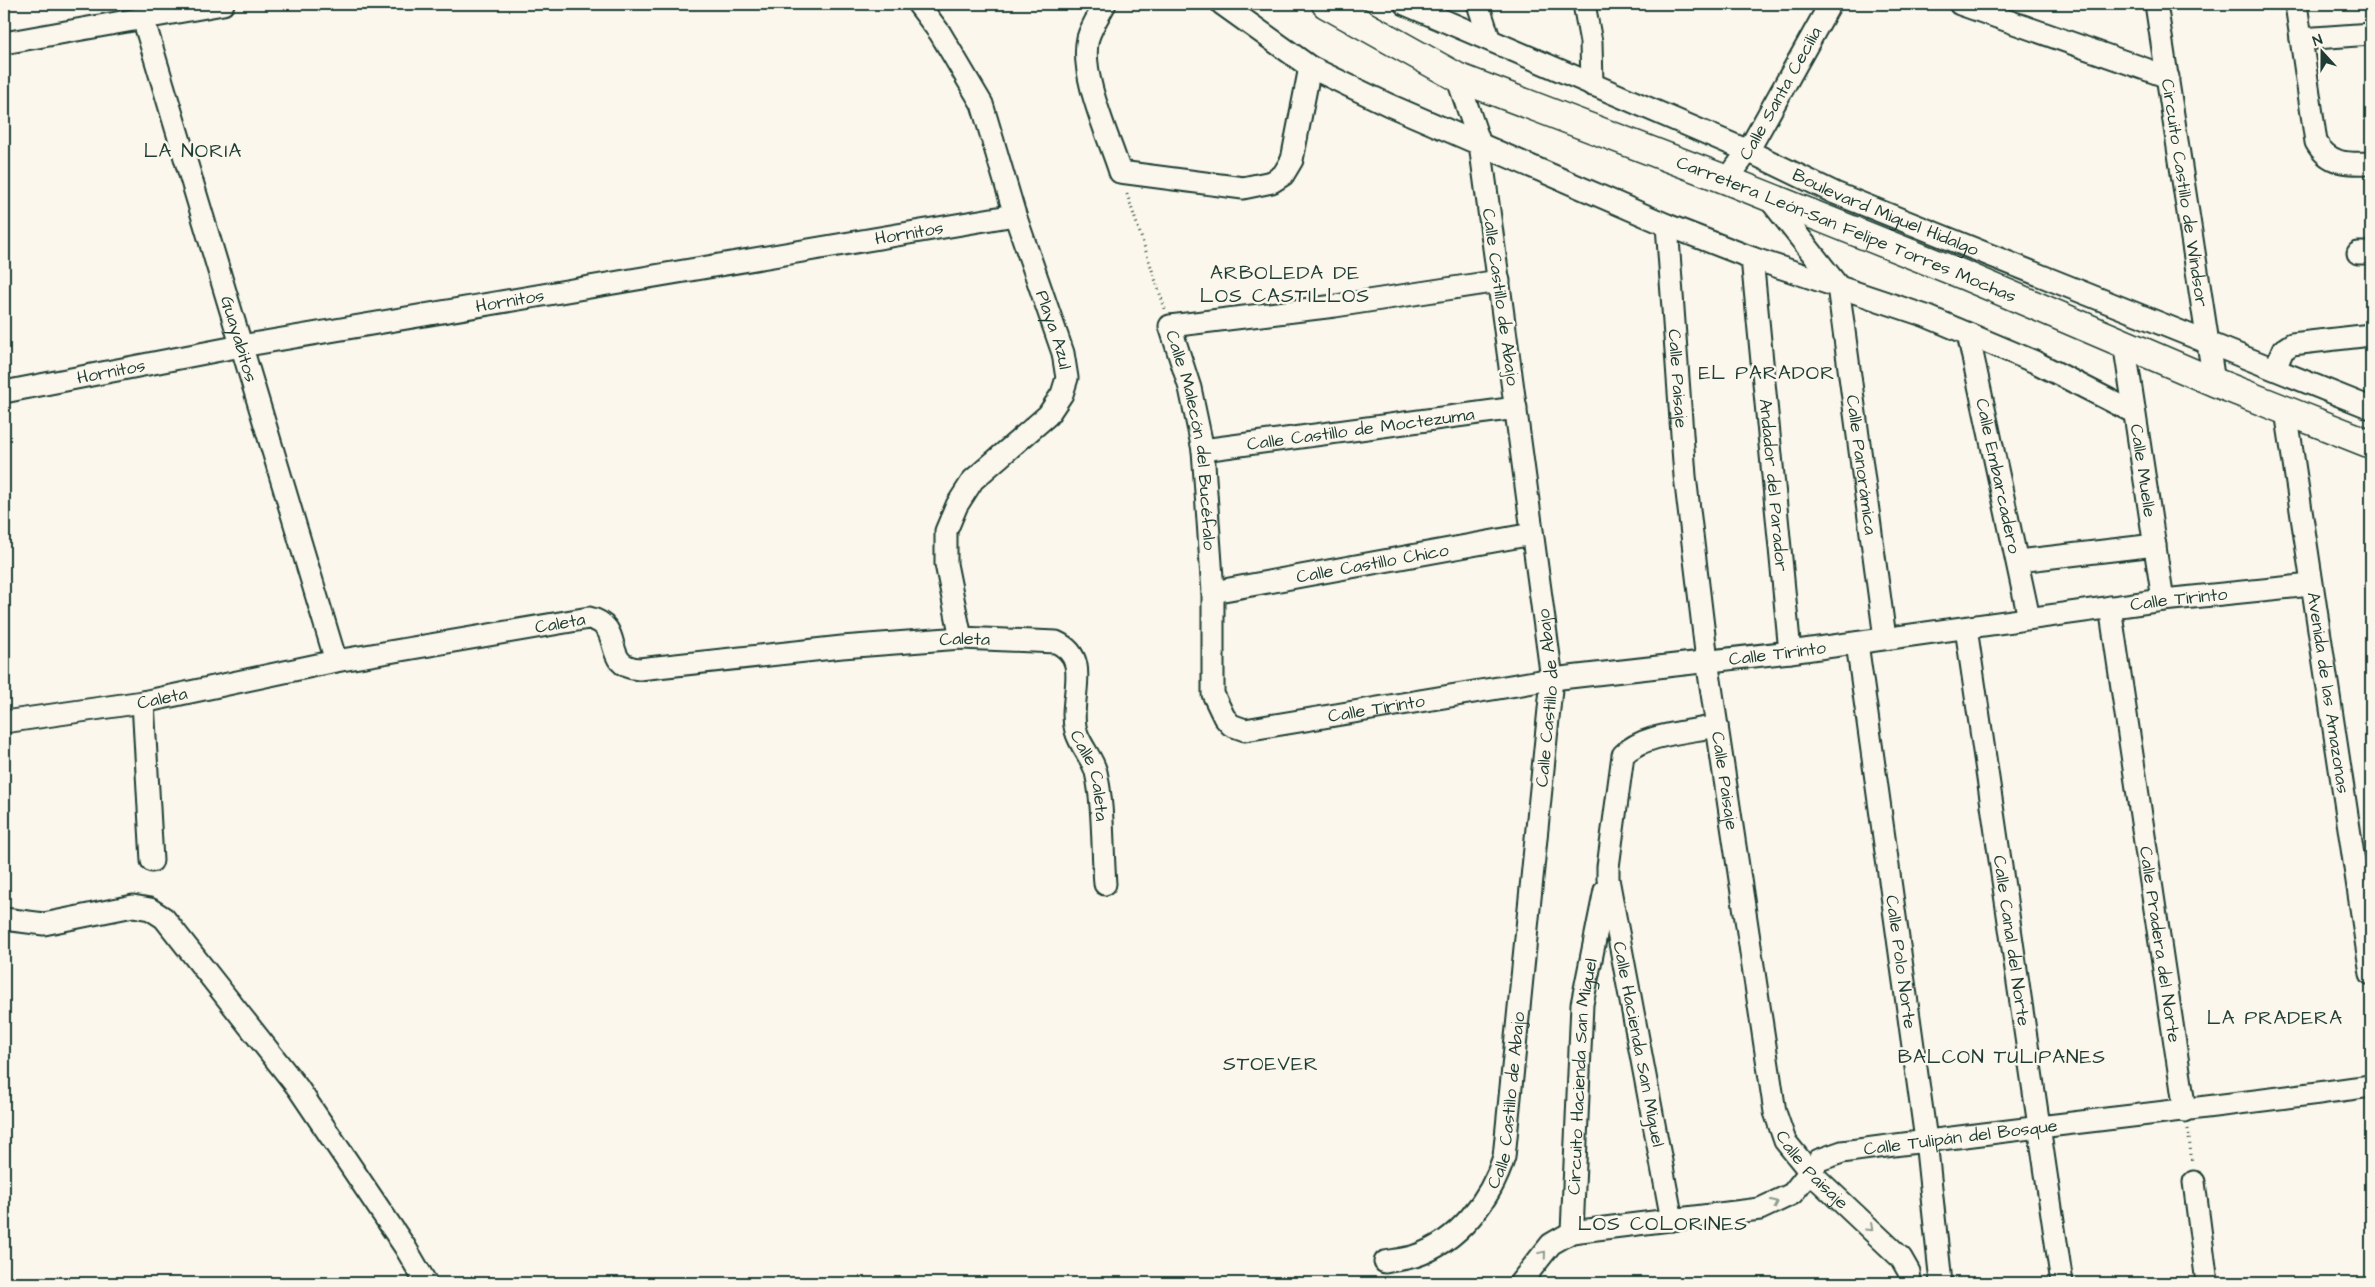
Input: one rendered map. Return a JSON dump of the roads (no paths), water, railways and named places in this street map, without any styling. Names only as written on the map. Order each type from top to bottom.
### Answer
[{"type":"main road","name":"Carretera León-San Felipe Torres Mochas","points":[[1326,4],[1457,77],[1767,196],[2124,342],[2214,382],[2371,444]]},
{"type":"street","points":[[4,43],[223,4]]},
{"type":"street","name":"Playa Azul","points":[[918,4],[940,33],[982,104],[1015,215],[1063,354],[1068,378],[1062,394],[1048,416],[973,480],[957,506],[946,531],[946,564],[961,638]]},
{"type":"street","points":[[1105,4],[1088,37],[1086,55],[1088,74],[1120,172],[1243,188],[1272,182],[1283,175],[1292,160],[1310,67]]},
{"type":"street","points":[[1222,4],[1310,67],[1389,106],[1667,225],[1752,258],[1926,316],[2035,362],[2133,412]]},
{"type":"street","name":"Boulevard Miguel Hidalgo","points":[[1404,4],[1489,38],[1592,85],[1748,151],[1835,193],[2371,408]]},
{"type":"street","points":[[1478,4],[1489,38]]},
{"type":"street","points":[[1584,4],[1591,42],[1592,85]]},
{"type":"street","name":"Calle Santa Cecilia","points":[[1727,180],[1748,151],[1830,4]]},
{"type":"street","points":[[1960,4],[2168,78]]},
{"type":"street","name":"Circuito Castillo de Windsor","points":[[2156,4],[2214,382]]},
{"type":"street","points":[[2296,4],[2316,142],[2323,153],[2331,159],[2345,164],[2371,164]]},
{"type":"street","name":"Guayabitos","points":[[144,18],[336,661]]},
{"type":"street","points":[[2301,39],[2371,34]]},
{"type":"street","name":"Calle Castillo de Abajo","points":[[1385,1262],[1415,1256],[1439,1245],[1458,1230],[1489,1193],[1498,1176],[1504,1157],[1552,679],[1480,144],[1457,77]]},
{"type":"street","points":[[1767,196],[1838,286]]},
{"type":"street","name":"Hornitos","points":[[4,392],[241,346],[1015,215]]},
{"type":"street","name":"Calle Paisaje","points":[[1667,225],[1685,476],[1707,660],[1775,1112],[1785,1141],[1815,1178],[1901,1258],[1909,1272],[1910,1283]]},
{"type":"street","name":"Andador del Parador","points":[[1752,258],[1790,652]]},
{"type":"street","name":"Calle Malecón del Bucéfalo","points":[[1245,730],[1231,725],[1224,717],[1213,694],[1213,592],[1203,450],[1185,371],[1170,326],[1335,306],[1499,281]]},
{"type":"street","name":"Calle Panorámica","points":[[1838,286],[1885,638]]},
{"type":"street","name":"Calle Embarcadero","points":[[1968,334],[2029,618]]},
{"type":"street","points":[[2275,369],[2283,350],[2292,344],[2371,335]]},
{"type":"street","name":"Calle Muelle","points":[[2124,342],[2133,412],[2163,600]]},
{"type":"street","name":"Calle Castillo de Moctezuma","points":[[1203,450],[1516,408]]},
{"type":"street","name":"Avenida de las Amazonas","points":[[2286,411],[2371,974]]},
{"type":"street","name":"Calle Castillo Chico","points":[[1213,592],[1532,534]]},
{"type":"street","points":[[2018,561],[2155,545]]},
{"type":"street","name":"Calle Tirinto","points":[[1245,730],[1552,679],[1790,652],[2163,600],[2311,585]]},
{"type":"street","name":"Calle Pradera del Norte","points":[[2110,607],[2186,1111]]},
{"type":"street","name":"Caleta","points":[[4,722],[143,702],[336,661],[589,618],[600,621],[607,629],[619,661],[627,668],[639,669],[961,638],[1056,642],[1067,647],[1074,656],[1078,670]]},
{"type":"street","name":"Calle Canal del Norte","points":[[1966,628],[2062,1283]]},
{"type":"street","name":"Calle Polo Norte","points":[[1857,643],[1926,1140],[1941,1283]]},
{"type":"street","name":"Calle Caleta","points":[[1078,670],[1074,717],[1081,744],[1096,770],[1105,884]]},
{"type":"street","points":[[143,702],[152,861]]},
{"type":"street","name":"Circuito Hacienda San Miguel","points":[[1572,1232],[1582,1004],[1608,873],[1623,755],[1630,747],[1642,742],[1717,726]]},
{"type":"street","name":"Calle Hacienda San Miguel","points":[[1608,873],[1672,1220]]},
{"type":"street","points":[[4,919],[44,924],[133,906],[150,909],[164,918],[298,1088],[405,1247],[426,1283]]},
{"type":"street","name":"Calle Tulipán del Bosque","points":[[1572,1232],[1760,1209],[1792,1194],[1815,1178],[1819,1160],[1842,1152],[2039,1126],[2186,1111],[2371,1086]]},
{"type":"street","points":[[2194,1182],[2207,1283]]},
{"type":"street","points":[[1520,1283],[1551,1244],[1572,1232]]},
{"type":"district","name":"LA NORIA","points":[[193,150]]},
{"type":"district","name":"ARBOLEDA DE LOS CASTILLOS","points":[[1285,284]]},
{"type":"district","name":"EL PARADOR","points":[[1767,372]]},
{"type":"district","name":"LA PRADERA","points":[[2275,1017]]},
{"type":"district","name":"BALCON TULIPANES","points":[[2002,1056]]},
{"type":"district","name":"STOEVER","points":[[1271,1063]]},
{"type":"district","name":"LOS COLORINES","points":[[1663,1223]]}]
